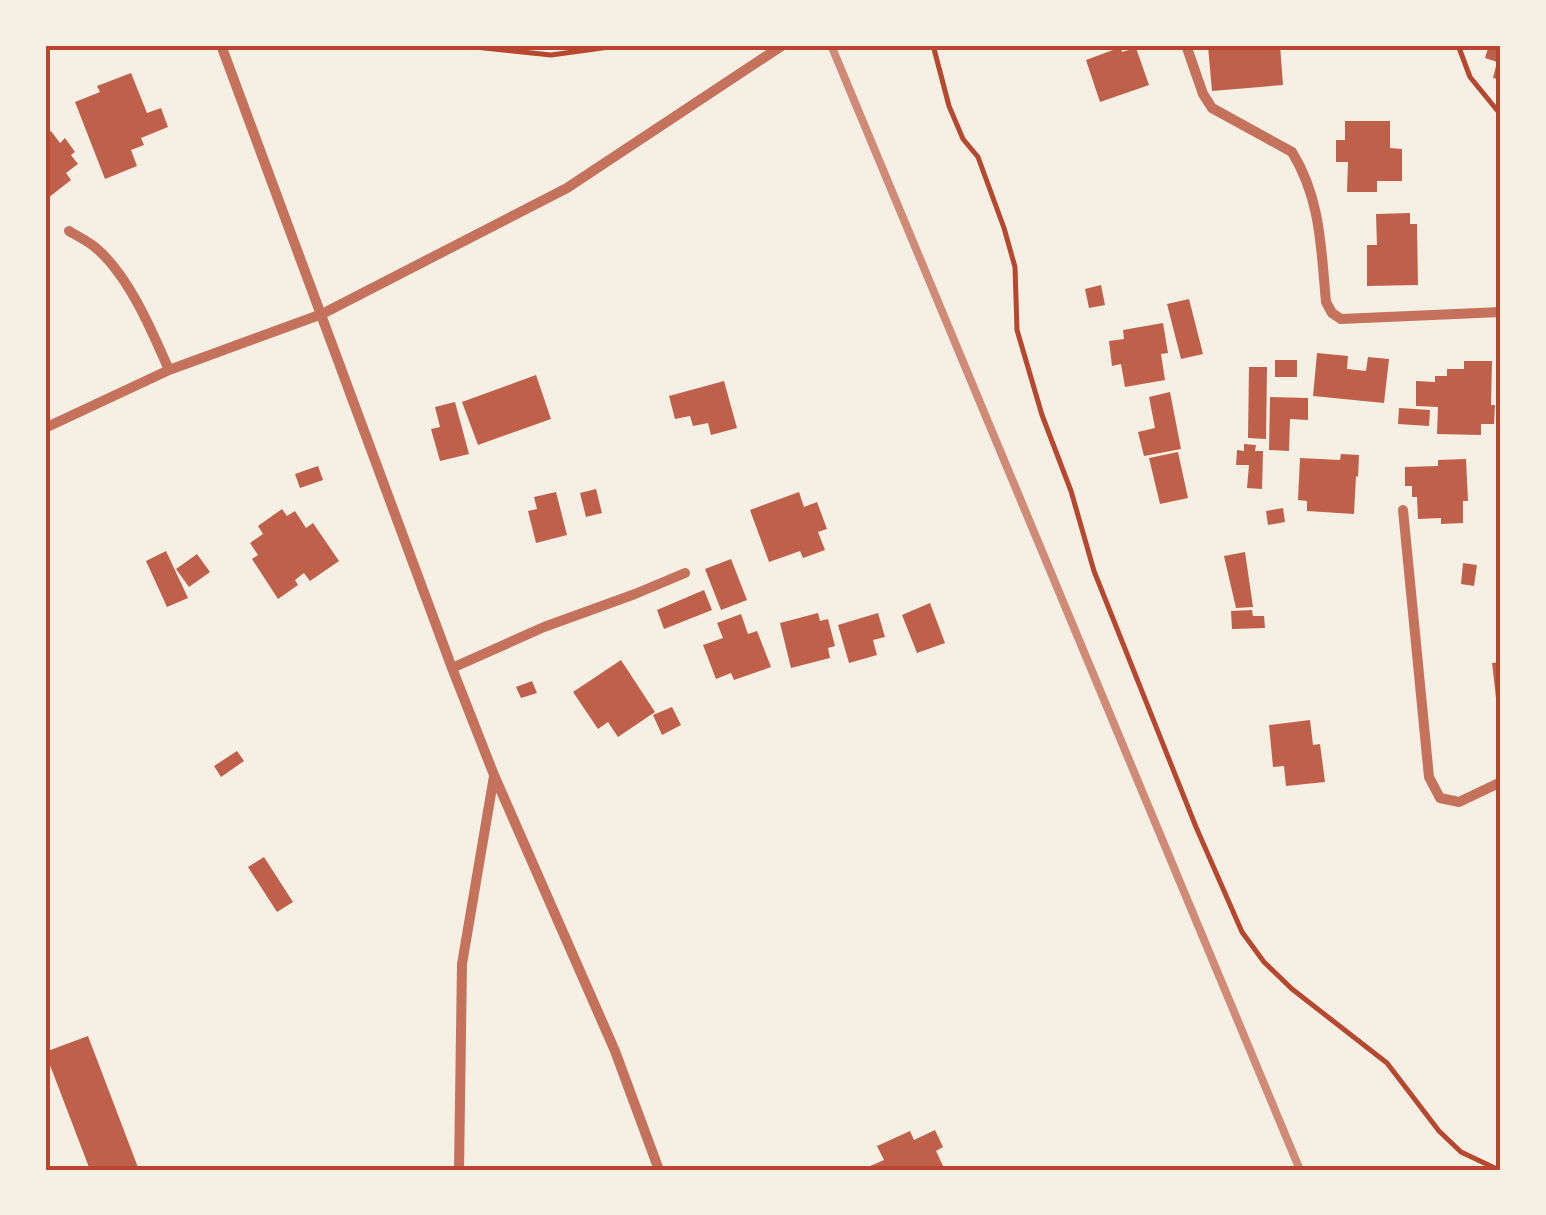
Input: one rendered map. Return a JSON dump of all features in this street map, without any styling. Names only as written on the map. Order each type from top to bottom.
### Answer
[{"type":"street","points":[[221,45],[452,668],[494,775],[615,1051],[659,1170]]},
{"type":"street","points":[[45,428],[169,370],[322,314],[567,188],[782,45]]},
{"type":"street","points":[[1186,45],[1212,108],[1292,152],[1298,163],[1317,212],[1326,302],[1332,313],[1342,319],[1501,312]]},
{"type":"street","points":[[69,231],[96,248],[117,271],[169,370]]},
{"type":"street","points":[[1403,510],[1428,777],[1440,798],[1459,802],[1501,782]]},
{"type":"street","points":[[452,668],[685,572]]},
{"type":"street","points":[[459,1170],[462,964],[494,775]]},
{"type":"path","points":[[456,45],[551,56],[624,45]]},
{"type":"path","points":[[933,45],[949,106],[963,139],[978,156],[1004,228],[1015,267],[1017,330],[1094,571],[1242,932],[1264,962],[1292,989],[1387,1063],[1439,1131],[1462,1152],[1498,1170]]},
{"type":"path","points":[[1458,45],[1470,77],[1501,115]]},
{"type":"building","points":[[1280,45],[1283,85],[1212,91],[1208,46]]},
{"type":"building","points":[[1489,45],[1501,45],[1501,80],[1493,78],[1497,62],[1485,58]]},
{"type":"building","points":[[1121,47],[1122,52],[1136,48],[1149,85],[1100,102],[1086,60]]},
{"type":"building","points":[[131,73],[147,113],[161,108],[168,127],[141,138],[144,145],[131,150],[137,166],[105,179],[75,102],[100,92],[97,86]]},
{"type":"building","points":[[1345,121],[1390,121],[1390,148],[1402,149],[1402,181],[1377,181],[1377,192],[1347,192],[1348,162],[1336,162],[1336,140],[1345,140]]},
{"type":"building","points":[[51,131],[60,143],[65,138],[78,164],[66,173],[71,180],[48,198],[45,135]]},
{"type":"building","points":[[1410,213],[1410,224],[1417,224],[1418,285],[1367,286],[1367,245],[1377,245],[1376,214]]},
{"type":"building","points":[[1101,285],[1105,305],[1089,308],[1085,289]]},
{"type":"building","points":[[1189,299],[1203,354],[1181,359],[1167,304]]},
{"type":"building","points":[[1163,323],[1168,353],[1161,354],[1165,380],[1125,387],[1121,364],[1112,366],[1109,341],[1124,339],[1123,330]]},
{"type":"building","points":[[1317,353],[1348,356],[1347,369],[1366,371],[1368,357],[1389,359],[1384,403],[1313,396]]},
{"type":"building","points":[[1275,360],[1297,360],[1297,377],[1275,377]]},
{"type":"building","points":[[1464,361],[1492,361],[1494,424],[1481,424],[1481,435],[1437,434],[1438,407],[1416,406],[1416,381],[1435,382],[1435,376],[1447,376],[1447,369],[1464,369]]},
{"type":"building","points":[[1249,367],[1267,367],[1266,439],[1248,438]]},
{"type":"building","points":[[536,375],[551,419],[478,445],[462,402]]},
{"type":"building","points":[[724,381],[737,428],[711,435],[708,423],[693,426],[690,416],[675,419],[669,396]]},
{"type":"building","points":[[1170,392],[1181,449],[1144,456],[1138,432],[1155,428],[1149,397]]},
{"type":"building","points":[[1270,397],[1308,398],[1308,420],[1290,419],[1289,451],[1269,450]]},
{"type":"building","points":[[455,402],[469,454],[440,461],[431,429],[440,427],[435,407]]},
{"type":"building","points":[[1399,408],[1430,410],[1429,426],[1398,424]]},
{"type":"building","points":[[1244,444],[1256,445],[1255,451],[1263,451],[1262,489],[1247,488],[1249,465],[1236,465],[1237,450],[1244,451]]},
{"type":"building","points":[[1178,452],[1188,498],[1160,504],[1149,458]]},
{"type":"building","points":[[1341,454],[1359,455],[1354,514],[1307,511],[1307,501],[1298,500],[1300,458],[1340,460]]},
{"type":"building","points":[[1466,459],[1468,501],[1463,501],[1463,523],[1441,524],[1441,518],[1418,519],[1417,497],[1412,497],[1412,486],[1405,486],[1405,467],[1438,466],[1438,460]]},
{"type":"building","points":[[318,466],[323,480],[300,488],[295,474]]},
{"type":"building","points":[[596,489],[602,513],[586,517],[580,493]]},
{"type":"building","points":[[556,492],[567,535],[536,543],[528,511],[537,509],[534,497]]},
{"type":"building","points":[[799,492],[804,507],[817,502],[827,529],[818,532],[825,550],[803,558],[800,551],[769,562],[750,510]]},
{"type":"building","points":[[1283,508],[1285,522],[1268,525],[1266,511]]},
{"type":"building","points":[[282,509],[287,516],[295,511],[306,528],[313,523],[339,561],[310,581],[304,573],[295,580],[298,585],[278,599],[252,559],[258,555],[250,543],[263,534],[258,526]]},
{"type":"building","points":[[166,551],[188,598],[167,607],[146,561]]},
{"type":"building","points":[[1245,552],[1253,607],[1236,608],[1224,556]]},
{"type":"building","points":[[197,554],[210,572],[189,587],[176,569]]},
{"type":"building","points":[[731,559],[747,600],[721,610],[705,569]]},
{"type":"building","points":[[1463,563],[1477,565],[1474,586],[1461,584]]},
{"type":"building","points":[[704,590],[712,610],[664,629],[657,610]]},
{"type":"building","points":[[930,603],[945,643],[917,653],[902,615]]},
{"type":"building","points":[[1252,610],[1253,616],[1264,616],[1265,628],[1232,629],[1231,611]]},
{"type":"building","points":[[818,613],[820,621],[828,619],[835,646],[828,648],[830,658],[791,668],[780,623]]},
{"type":"building","points":[[878,613],[885,637],[873,640],[877,655],[849,663],[838,625]]},
{"type":"building","points":[[741,614],[748,634],[757,631],[771,667],[734,680],[731,673],[716,679],[703,645],[723,638],[717,623]]},
{"type":"building","points":[[621,660],[655,712],[618,737],[608,722],[598,729],[573,692]]},
{"type":"building","points":[[1501,662],[1501,698],[1496,698],[1492,663]]},
{"type":"building","points":[[532,681],[537,693],[521,698],[516,687]]},
{"type":"building","points":[[672,707],[681,725],[662,735],[653,715]]},
{"type":"building","points":[[1310,720],[1313,745],[1320,744],[1325,782],[1286,786],[1284,766],[1273,767],[1269,725]]},
{"type":"building","points":[[237,751],[244,761],[221,777],[214,766]]},
{"type":"building","points":[[264,857],[293,902],[277,912],[248,867]]},
{"type":"building","points":[[88,1036],[139,1170],[90,1170],[45,1052]]},
{"type":"building","points":[[935,1130],[943,1147],[936,1151],[945,1170],[861,1170],[884,1160],[877,1146],[910,1131],[914,1140]]},
{"type":"railway","points":[[831,45],[1300,1170]]}]
